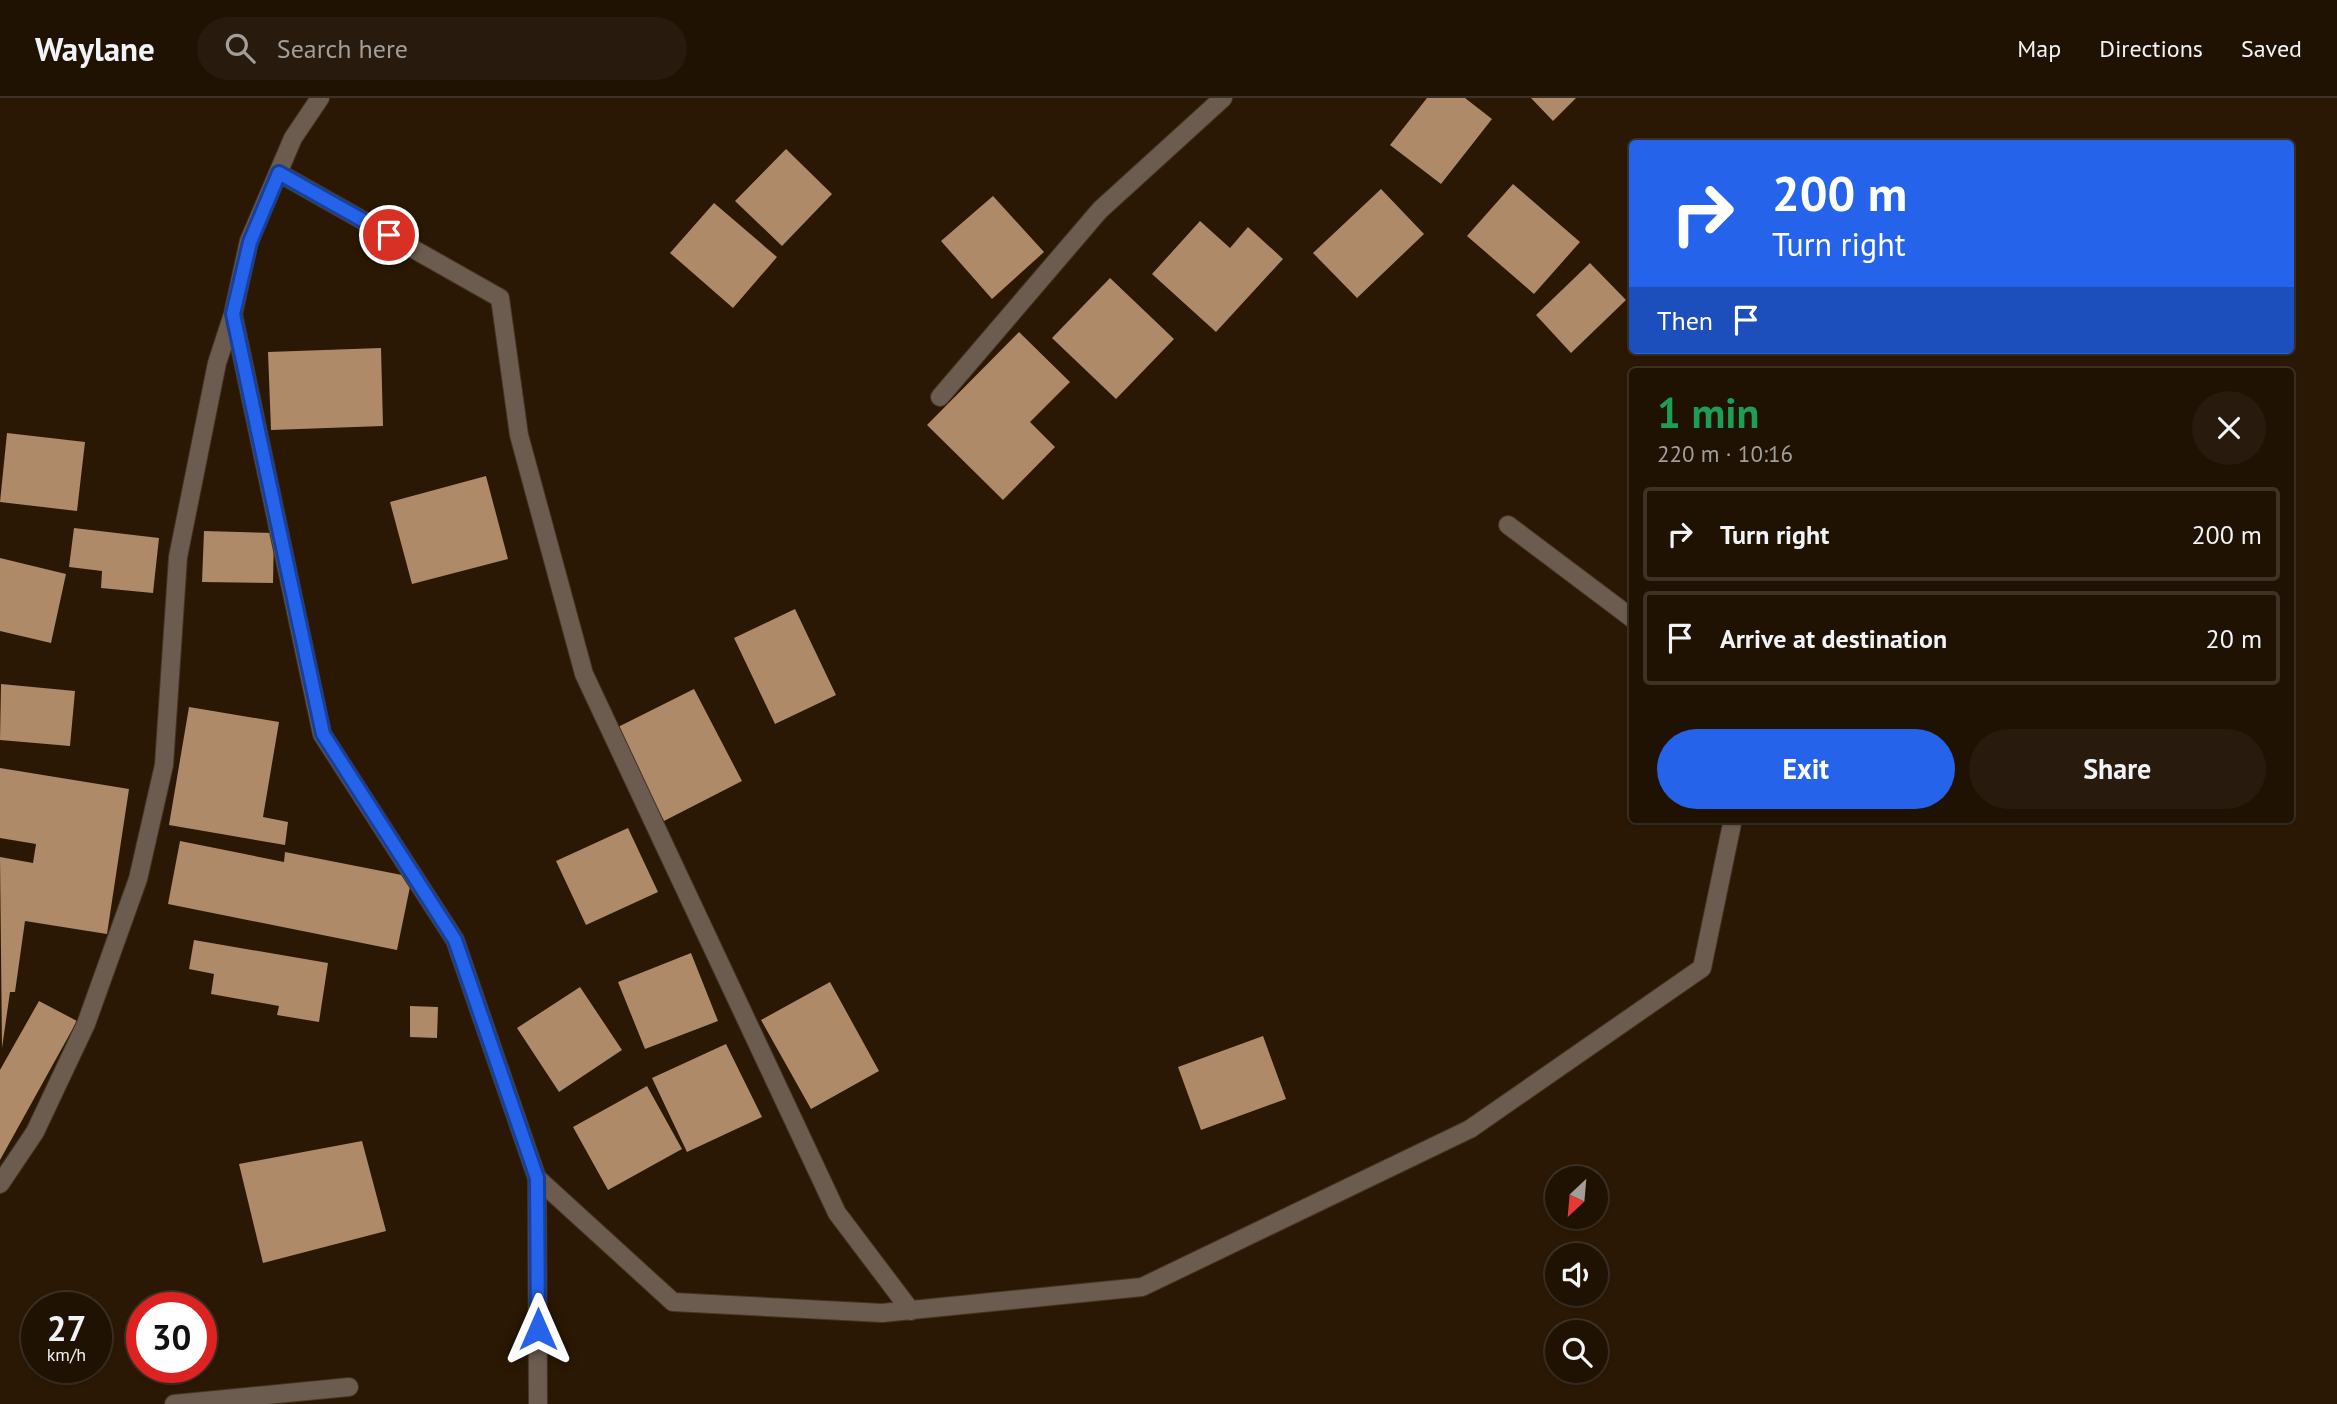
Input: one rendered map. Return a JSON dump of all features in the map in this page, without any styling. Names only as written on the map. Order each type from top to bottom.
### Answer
[{"type":"street","points":[[0,1184],[35,1132],[86,1024],[138,879],[164,765],[178,557],[216,363],[233,314],[250,242],[293,138],[320,98]]},
{"type":"street","points":[[940,397],[1100,210],[1223,98]]},
{"type":"street","points":[[279,173],[500,298],[519,435],[584,674],[837,1213],[911,1311]]},
{"type":"street","points":[[233,314],[323,734],[455,940],[537,1178],[538,1404]]},
{"type":"street","points":[[1508,525],[1629,616]]},
{"type":"street","points":[[537,1178],[673,1302],[881,1313],[1142,1287],[1470,1129],[1702,968],[1732,823]]},
{"type":"street","points":[[174,1404],[349,1387]]},
{"type":"building","points":[[1427,98],[1465,98],[1492,119],[1441,184],[1390,145]]},
{"type":"building","points":[[1531,98],[1576,98],[1553,121]]},
{"type":"building","points":[[786,149],[832,194],[782,246],[735,201]]},
{"type":"building","points":[[1513,184],[1580,242],[1534,294],[1467,236]]},
{"type":"building","points":[[1381,189],[1424,234],[1357,298],[1313,253]]},
{"type":"building","points":[[993,196],[1044,252],[992,299],[941,241]]},
{"type":"building","points":[[714,203],[777,257],[733,308],[670,253]]},
{"type":"building","points":[[1200,221],[1230,248],[1248,227],[1283,259],[1216,332],[1152,274]]},
{"type":"building","points":[[1590,263],[1626,300],[1571,353],[1536,315]]},
{"type":"building","points":[[1110,278],[1174,339],[1116,399],[1052,338]]},
{"type":"building","points":[[1019,332],[1070,382],[1030,422],[1055,447],[1003,500],[927,425]]},
{"type":"building","points":[[381,348],[383,426],[271,430],[268,352]]},
{"type":"building","points":[[7,433],[85,442],[77,511],[0,502]]},
{"type":"building","points":[[486,476],[508,559],[412,584],[390,502]]},
{"type":"building","points":[[74,528],[159,538],[153,593],[101,588],[102,571],[69,567]]},
{"type":"building","points":[[204,531],[274,533],[273,583],[202,582]]},
{"type":"building","points":[[0,558],[66,574],[51,643],[0,631]]},
{"type":"building","points":[[795,609],[836,695],[775,724],[734,638]]},
{"type":"building","points":[[1,684],[75,691],[70,746],[0,740]]},
{"type":"building","points":[[694,689],[742,781],[664,821],[616,728]]},
{"type":"building","points":[[189,707],[279,722],[263,817],[288,822],[285,845],[169,825]]},
{"type":"building","points":[[0,768],[129,789],[107,934],[25,921],[15,992],[10,992],[2,1048],[0,857],[33,863],[36,844],[0,838]]},
{"type":"building","points":[[628,828],[658,892],[586,925],[556,861]]},
{"type":"building","points":[[180,841],[284,862],[285,852],[412,877],[397,950],[168,904]]},
{"type":"building","points":[[194,940],[328,963],[319,1022],[277,1015],[279,1006],[211,994],[214,974],[189,969]]},
{"type":"building","points":[[691,953],[718,1021],[645,1049],[618,982]]},
{"type":"building","points":[[830,982],[879,1071],[811,1109],[761,1020]]},
{"type":"building","points":[[580,987],[622,1050],[559,1092],[517,1028]]},
{"type":"building","points":[[39,1001],[77,1021],[0,1160],[0,1070]]},
{"type":"building","points":[[410,1006],[438,1007],[437,1038],[410,1037]]},
{"type":"building","points":[[1263,1036],[1286,1099],[1201,1130],[1178,1067]]},
{"type":"building","points":[[726,1044],[762,1117],[687,1152],[652,1078]]},
{"type":"building","points":[[647,1086],[682,1149],[608,1190],[573,1127]]},
{"type":"building","points":[[362,1141],[386,1231],[263,1263],[239,1164]]},
{"type":"route","points":[[389,235],[279,173],[250,242],[233,314],[323,734],[455,940],[537,1178],[538,1329]]}]
